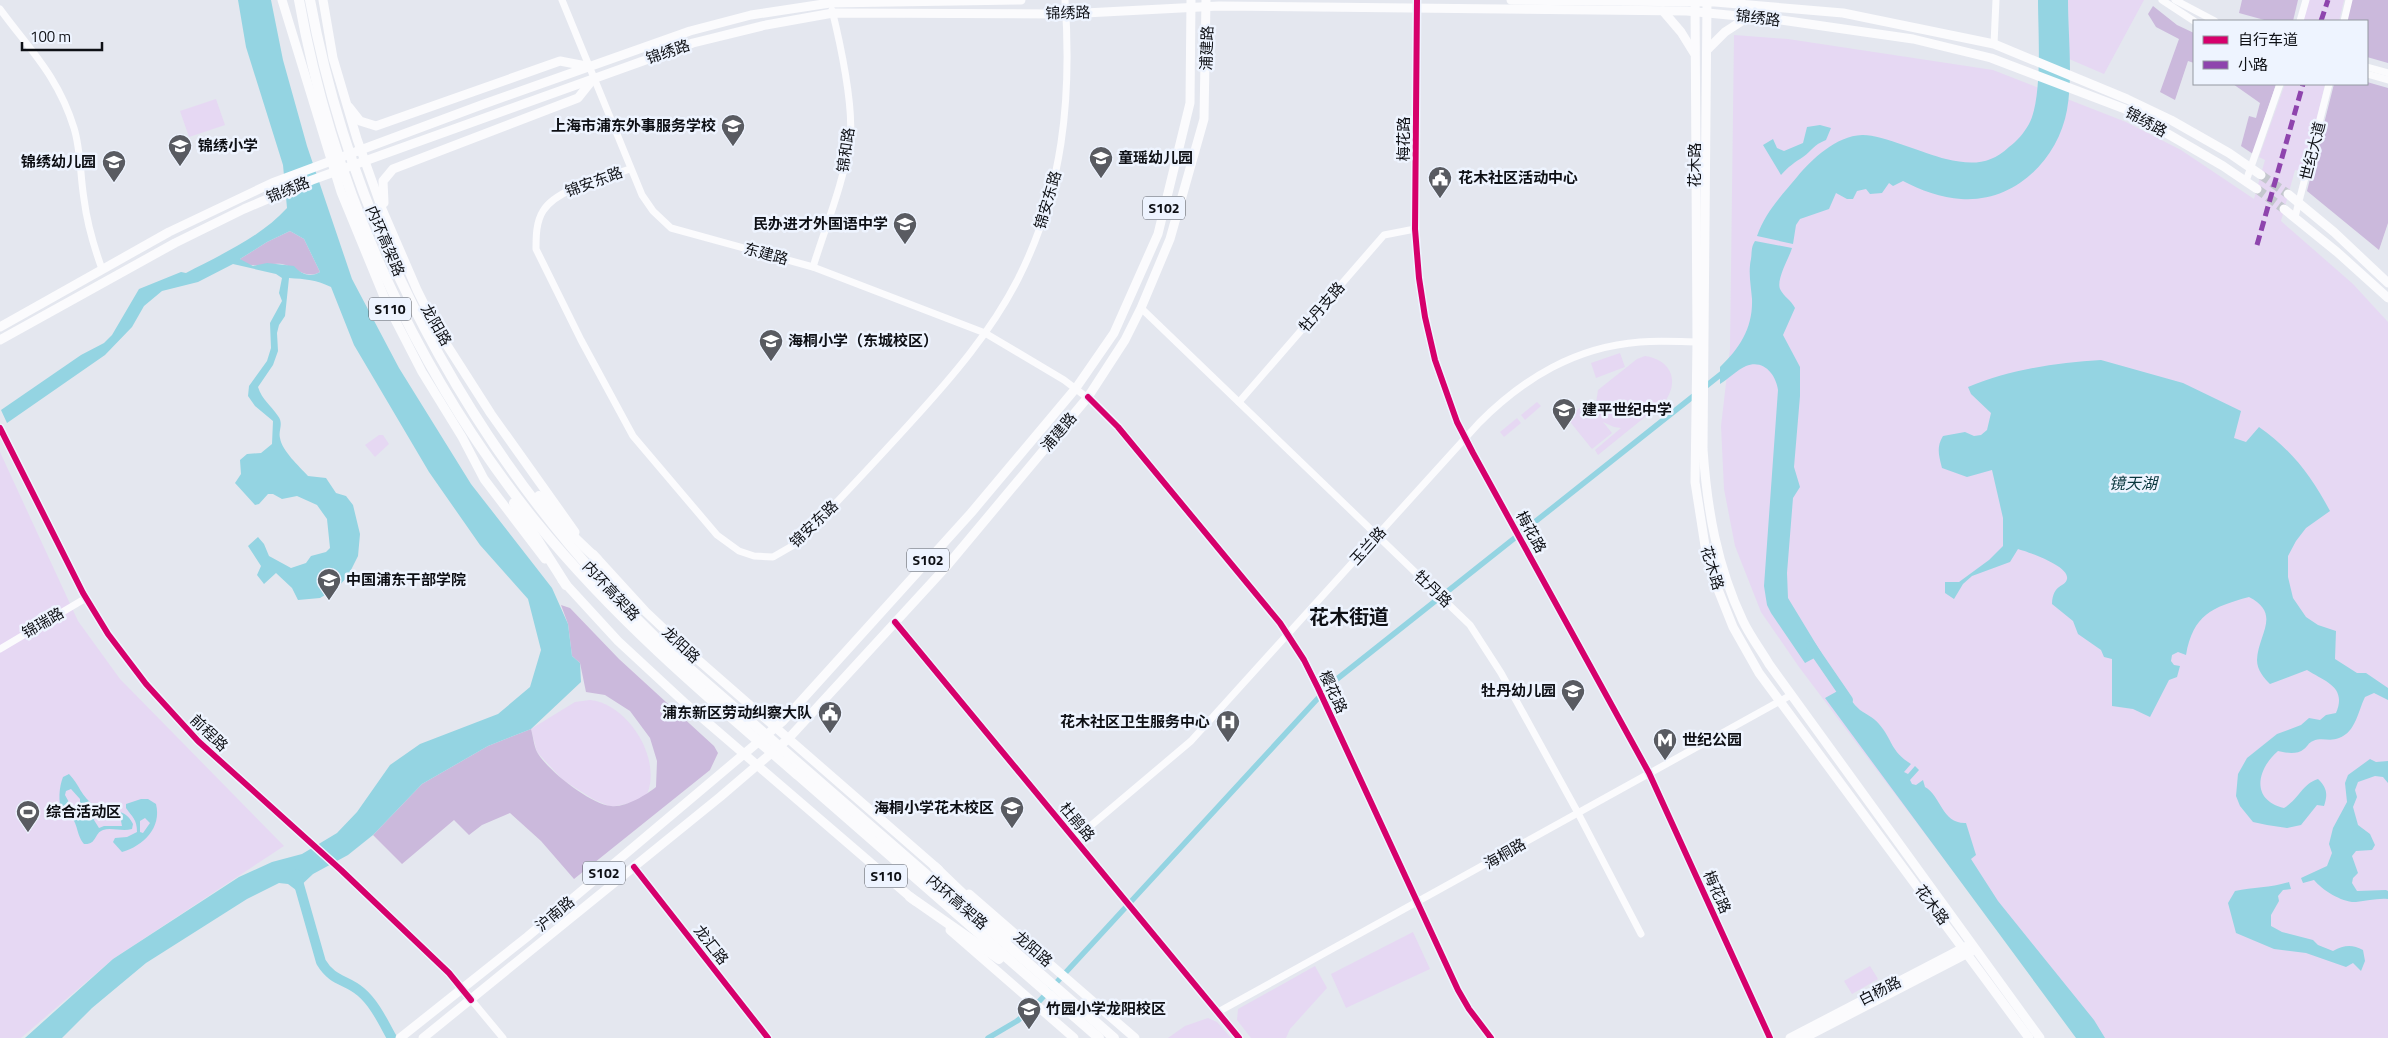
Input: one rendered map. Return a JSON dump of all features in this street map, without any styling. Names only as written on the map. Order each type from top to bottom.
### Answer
[{"type":"highway","name":"内环高架路","points":[[299,0],[323,106],[350,188],[373,246],[415,338],[453,404],[482,448],[538,525],[601,589],[666,660],[911,868],[1058,996],[1098,1038]]},
{"type":"highway","name":"内环高架路","points":[[310,0],[332,95],[367,199],[404,286],[442,361],[477,419],[515,476],[601,589]]},
{"type":"highway","points":[[442,361],[537,494],[576,539],[597,559]]},
{"type":"highway","points":[[482,448],[566,585]]},
{"type":"highway","points":[[935,867],[1040,981]]},
{"type":"highway","points":[[910,897],[995,956],[1040,981]]},
{"type":"highway","name":"内环高架路","points":[[1058,996],[1076,1005],[1114,1038]]},
{"type":"main road","name":"S110","points":[[282,0],[341,192],[388,304],[422,372],[488,486],[566,585],[638,660],[910,897]]},
{"type":"main road","name":"龙阳路","points":[[323,0],[328,38],[344,100],[371,180],[399,251],[436,328],[529,470],[597,559],[664,629],[935,867]]},
{"type":"main road","name":"锦绣路","points":[[0,327],[205,213],[308,169],[690,31],[735,19],[830,1],[1021,0]]},
{"type":"main road","name":"锦绣路","points":[[1511,0],[1664,4],[1695,12],[1748,17],[1913,39],[1991,58],[2125,109],[2223,166],[2257,189]]},
{"type":"main road","name":"锦绣路","points":[[0,340],[211,224],[312,180],[594,78],[712,38],[766,25],[833,13],[1066,14],[1191,4],[1664,4],[1695,1],[1746,2],[1843,13],[1994,44],[2073,76],[2171,120],[2229,153],[2261,176]]},
{"type":"main road","name":"花木路","points":[[1695,1],[1694,53],[1701,342],[1704,376],[1705,482],[1716,548],[1744,622],[1791,695],[1969,949],[2028,1038]]},
{"type":"main road","name":"花木路","points":[[1707,1],[1701,342],[1695,410],[1695,482],[1706,552],[1733,627],[1759,673],[1969,949],[2040,1038]]},
{"type":"main road","name":"浦建路","points":[[776,728],[971,513],[1076,388],[1114,332],[1158,234],[1190,103],[1191,4]]},
{"type":"main road","name":"浦建路","points":[[789,738],[946,567],[1088,397],[1125,340],[1142,308],[1170,239],[1204,119],[1207,4]]},
{"type":"main road","points":[[1664,4],[1694,53]]},
{"type":"main road","points":[[1707,50],[1725,32],[1748,17]]},
{"type":"main road","points":[[344,100],[360,121],[376,126],[560,61],[589,67]]},
{"type":"main road","points":[[399,251],[382,194],[383,181],[390,171],[578,98],[594,78]]},
{"type":"main road","points":[[2288,194],[2300,202],[2388,283]]},
{"type":"main road","points":[[2284,209],[2337,252],[2388,298]]},
{"type":"main road","name":"沪南路","points":[[403,1036],[776,728]]},
{"type":"main road","name":"沪南路","points":[[423,1038],[634,867],[789,738]]},
{"type":"main road","name":"白杨路","points":[[1790,1038],[1969,949]]},
{"type":"main road","name":"白杨路","points":[[1804,1038],[1969,949]]},
{"type":"main road","name":"龙阳路","points":[[1040,981],[1071,982],[1135,1038]]},
{"type":"main road","points":[[1040,981],[1044,1012],[1074,1038]]},
{"type":"street","name":"东建路","points":[[562,0],[642,195],[653,210],[671,228],[813,267],[985,333],[1088,397]]},
{"type":"street","name":"锦安东路","points":[[630,169],[559,195],[543,210],[536,236],[536,249],[581,340],[633,436],[717,535],[739,551],[754,556],[772,556],[799,542],[940,390],[985,333],[1007,300],[1028,259],[1044,217],[1056,176],[1068,89],[1065,0]]},
{"type":"street","points":[[1994,44],[1996,0]]},
{"type":"street","points":[[2162,0],[2193,20]]},
{"type":"street","points":[[2176,0],[2213,20]]},
{"type":"street","points":[[2300,20],[2306,0]]},
{"type":"street","points":[[2344,20],[2349,0]]},
{"type":"street","name":"锦和路","points":[[813,267],[844,170],[850,137],[849,103],[830,1]]},
{"type":"street","name":"梅花路","points":[[1417,4],[1416,229],[1418,278],[1431,346],[1446,391],[1466,438],[1649,773],[1770,1038]]},
{"type":"street","points":[[0,9],[44,64],[61,94],[74,128],[80,158],[84,200],[94,246],[102,269]]},
{"type":"street","points":[[2368,67],[2388,72]]},
{"type":"street","points":[[2368,74],[2388,80]]},
{"type":"street","points":[[2246,182],[2280,85]]},
{"type":"street","name":"世纪大道","points":[[2295,217],[2329,85]]},
{"type":"street","name":"牡丹支路","points":[[1239,402],[1384,235],[1416,229]]},
{"type":"street","name":"牡丹路","points":[[1142,308],[1450,604],[1476,633],[1492,657],[1578,813],[1641,934]]},
{"type":"street","name":"玉兰路","points":[[1075,839],[1191,741],[1489,413],[1525,382],[1569,359],[1595,350],[1630,343],[1701,342]]},
{"type":"street","name":"樱花路","points":[[1088,397],[1118,427],[1288,635],[1318,688],[1463,1000],[1491,1038]]},
{"type":"street","name":"前程路","points":[[0,428],[86,598],[118,647],[171,713],[231,772],[342,870],[462,989],[504,1038]]},
{"type":"street","name":"锦瑞路","points":[[0,648],[86,598]]},
{"type":"street","name":"杜鹃路","points":[[895,622],[1239,1038]]},
{"type":"street","name":"海桐路","points":[[1218,1012],[1791,695]]},
{"type":"street","name":"龙汇路","points":[[634,867],[768,1038]]},
{"type":"shaded area","points":[[2068,0],[2144,0],[2104,74],[2069,59]]},
{"type":"shaded area","points":[[2242,0],[2298,0],[2293,20],[2264,20],[2239,13]]},
{"type":"shaded area","points":[[2309,0],[2344,0],[2339,20],[2303,20]]},
{"type":"shaded area","points":[[2352,0],[2388,0],[2388,63],[2368,57],[2368,20],[2346,20]]},
{"type":"shaded area","points":[[2153,6],[2177,25],[2193,33],[2193,63],[2188,61],[2175,100],[2160,92],[2179,39],[2156,27],[2148,14]]},
{"type":"shaded area","points":[[1734,35],[1788,39],[1993,70],[2126,122],[2181,150],[2254,199],[2265,160],[2259,157],[2285,85],[2325,85],[2304,172],[2295,170],[2281,221],[2353,284],[2388,322],[2388,1038],[2079,1038],[1799,667],[1761,612],[1735,546],[1724,489],[1721,426],[1730,349]]},
{"type":"shaded area","points":[[2368,82],[2388,88],[2388,223],[2379,250],[2307,191],[2334,85],[2368,85]]},
{"type":"shaded area","points":[[2234,85],[2276,85],[2253,154],[2241,146],[2249,116],[2256,118],[2260,103]]},
{"type":"shaded area","points":[[216,99],[225,125],[189,137],[180,111]]},
{"type":"shaded area","points":[[290,231],[304,239],[320,272],[310,275],[282,264],[249,265],[240,259],[267,242]]},
{"type":"shaded area","points":[[1620,353],[1625,367],[1596,378],[1591,363]]},
{"type":"shaded area","points":[[1645,356],[1660,361],[1670,371],[1672,385],[1670,392],[1666,400],[1598,455],[1595,450],[1621,428],[1603,422],[1612,433],[1592,449],[1567,418],[1587,402],[1599,417],[1596,403],[1598,390],[1637,359]]},
{"type":"shaded area","points":[[1537,402],[1541,406],[1525,420],[1521,415]]},
{"type":"shaded area","points":[[1517,418],[1521,423],[1504,437],[1500,432]]},
{"type":"shaded area","points":[[379,435],[383,435],[389,444],[375,457],[365,445]]},
{"type":"shaded area","points":[[0,452],[78,621],[120,679],[284,846],[113,959],[21,1038],[0,1038]]},
{"type":"shaded area","points":[[561,605],[570,608],[619,659],[714,746],[718,753],[710,770],[574,879],[541,841],[510,813],[482,825],[469,835],[454,820],[402,864],[373,835],[422,784],[488,746],[531,729],[536,750],[550,768],[581,793],[602,804],[611,806],[623,805],[641,797],[656,787],[657,761],[650,738],[630,711],[605,695],[586,692],[580,663],[572,656],[568,624]]},
{"type":"shaded area","points":[[590,700],[605,704],[618,712],[640,738],[647,754],[650,770],[650,786],[644,800],[611,807],[593,799],[563,780],[537,752],[531,729],[575,702]]},
{"type":"shaded area","points":[[1413,932],[1430,969],[1346,1008],[1331,974]]},
{"type":"shaded area","points":[[1315,966],[1327,988],[1290,1029],[1286,1038],[1251,1038],[1237,1020],[1238,1009]]},
{"type":"shaded area","points":[[1870,966],[1878,979],[1852,994],[1844,981]]},
{"type":"shaded area","points":[[1208,1018],[1217,1022],[1231,1038],[1168,1038],[1185,1026]]},
{"type":"water","points":[[238,0],[271,0],[283,60],[307,146],[352,279],[399,368],[471,484],[552,588],[568,624],[572,656],[580,663],[581,682],[531,729],[488,746],[422,784],[373,835],[348,855],[313,874],[296,890],[288,884],[279,883],[247,899],[146,963],[92,1008],[62,1038],[25,1038],[113,959],[239,877],[272,862],[302,854],[337,833],[357,812],[390,765],[420,744],[498,714],[530,687],[541,650],[528,599],[480,545],[429,472],[354,345],[331,287],[311,280],[289,278],[285,316],[279,325],[277,333],[278,351],[273,365],[258,387],[280,419],[281,443],[291,458],[308,476],[326,478],[336,493],[346,496],[353,505],[360,534],[358,556],[348,576],[337,588],[320,598],[298,600],[292,588],[276,573],[264,584],[257,575],[261,566],[248,546],[258,537],[264,544],[269,556],[291,568],[306,563],[311,556],[326,552],[330,548],[327,519],[317,505],[297,496],[282,499],[273,494],[268,494],[259,504],[255,505],[235,483],[241,474],[240,460],[247,454],[261,453],[272,444],[273,421],[255,406],[248,396],[249,386],[267,361],[271,348],[270,323],[282,301],[279,293],[282,278],[276,274],[233,264],[198,282],[162,291],[144,306],[132,327],[105,355],[7,423],[1,410],[81,355],[104,343],[112,335],[139,289],[181,272],[186,273],[226,252],[253,237],[287,208],[283,165],[246,47]],"holes":[[[290,231],[304,239],[320,272],[313,275],[306,274],[294,266],[267,263],[253,266],[240,259],[267,242]]]},
{"type":"water","points":[[2038,0],[2068,0],[2070,84],[2067,110],[2062,128],[2054,146],[2030,175],[2015,186],[1999,194],[1980,198],[1961,199],[1946,197],[1903,181],[1893,186],[1889,183],[1882,193],[1870,194],[1866,189],[1857,191],[1853,199],[1847,199],[1836,193],[1829,209],[1800,219],[1796,225],[1793,244],[1757,236],[1764,220],[1774,205],[1803,170],[1817,156],[1843,139],[1852,136],[1870,136],[1946,159],[1972,163],[1995,157],[2012,145],[2023,134],[2029,124],[2036,98],[2039,64]]},
{"type":"water","points":[[1820,125],[1831,128],[1826,140],[1781,175],[1763,145],[1773,139],[1777,148],[1784,151],[1803,143],[1807,127]]},
{"type":"water","points":[[1755,241],[1792,248],[1779,285],[1782,292],[1795,308],[1783,335],[1800,367],[1800,396],[1794,467],[1800,487],[1793,498],[1787,573],[1788,598],[1822,654],[1805,663],[1771,613],[1767,605],[1764,586],[1777,384],[1768,370],[1752,364],[1720,384],[1720,367],[1734,352],[1748,328],[1752,309],[1750,269],[1752,247]]},
{"type":"water","name":"镜天湖","points":[[2101,360],[2183,383],[2241,411],[2234,438],[2246,442],[2259,427],[2300,464],[2330,511],[2306,528],[2288,556],[2288,577],[2293,598],[2306,617],[2318,625],[2336,631],[2335,659],[2357,673],[2366,673],[2388,688],[2388,700],[2374,693],[2365,697],[2353,726],[2345,735],[2332,740],[2320,739],[2313,741],[2304,749],[2295,753],[2278,751],[2265,766],[2260,783],[2266,798],[2273,804],[2284,808],[2308,784],[2318,779],[2325,788],[2326,798],[2324,806],[2317,805],[2301,825],[2287,828],[2253,822],[2240,806],[2236,796],[2238,774],[2247,758],[2277,734],[2301,725],[2309,718],[2320,720],[2326,715],[2336,713],[2339,697],[2333,686],[2307,670],[2270,684],[2265,679],[2257,664],[2257,660],[2266,618],[2264,610],[2249,597],[2215,609],[2199,622],[2189,641],[2186,655],[2178,652],[2172,655],[2171,661],[2174,665],[2180,666],[2177,677],[2169,680],[2150,717],[2133,709],[2112,706],[2112,659],[2104,657],[2101,650],[2078,634],[2073,621],[2052,604],[2054,592],[2067,579],[2062,569],[2039,556],[2018,549],[2010,562],[1972,576],[1963,584],[1954,599],[1945,593],[1945,582],[1959,582],[1989,560],[2003,546],[2003,518],[1992,470],[1967,477],[1942,468],[1940,459],[1939,448],[1943,436],[1965,432],[1974,436],[1981,435],[1987,430],[1991,413],[1971,394],[1968,387],[2017,371]]},
{"type":"water","points":[[1843,688],[1857,708],[1879,724],[1899,755],[1911,764],[1904,772],[1908,774],[1915,766],[1919,770],[1910,780],[1912,784],[1916,785],[1923,780],[1925,787],[1952,819],[1966,823],[1976,855],[1971,859],[1998,901],[2094,1020],[2105,1038],[2076,1038],[1825,698]]},
{"type":"water","points":[[2370,759],[2376,762],[2388,761],[2388,783],[2383,777],[2375,776],[2358,782],[2355,790],[2357,797],[2353,807],[2358,825],[2370,834],[2375,845],[2372,850],[2356,851],[2352,856],[2358,873],[2353,878],[2352,883],[2357,891],[2386,890],[2388,891],[2388,899],[2351,902],[2333,895],[2314,880],[2303,883],[2301,878],[2327,866],[2332,853],[2329,844],[2333,828],[2347,802],[2345,783],[2348,775]]},
{"type":"water","points":[[69,774],[86,799],[99,808],[125,814],[133,824],[132,829],[103,830],[91,843],[84,844],[72,817],[62,812],[59,795],[63,777]],"holes":[[[71,789],[80,799],[80,804],[76,807],[71,806],[65,795],[66,791]],[[103,813],[120,816],[122,826],[104,826],[99,828],[94,820],[95,816]]]},
{"type":"water","points":[[141,799],[148,799],[156,804],[157,813],[153,828],[144,841],[122,852],[113,842],[115,838],[127,837],[137,832],[135,821],[126,808],[126,804]],"holes":[[[145,818],[150,823],[143,833],[140,832],[140,821]]]},
{"type":"water","points":[[2289,882],[2291,889],[2283,890],[2278,896],[2279,901],[2271,915],[2271,926],[2282,932],[2313,940],[2318,945],[2333,951],[2348,946],[2363,950],[2365,961],[2361,971],[2353,963],[2346,967],[2306,953],[2274,949],[2236,933],[2228,903],[2235,891]]},
{"type":"waterway","points":[[988,1038],[1017,1021],[1033,1008],[1332,683],[1725,371]]},
{"type":"waterway","points":[[1811,646],[1848,700]]},
{"type":"waterway","points":[[296,874],[321,962],[335,977],[355,988],[366,997],[392,1038]]},
{"type":"tunnel","points":[[2261,175],[2288,194]]},
{"type":"tunnel","points":[[2257,189],[2284,209]]},
{"type":"marked path","points":[[2321,20],[2328,0]]},
{"type":"marked path","points":[[2257,245],[2303,85]]},
{"type":"cycle path","points":[[1417,0],[1415,229],[1419,278],[1425,317],[1435,360],[1457,422],[1473,453],[1649,773],[1770,1038]]},
{"type":"cycle path","points":[[1088,397],[1118,427],[1280,623],[1304,660],[1458,990],[1469,1009],[1491,1038]]},
{"type":"cycle path","points":[[0,428],[83,593],[108,634],[146,684],[198,741],[341,870],[449,973],[471,1000]]},
{"type":"cycle path","points":[[895,622],[1239,1038]]},
{"type":"cycle path","points":[[634,867],[768,1038]]},
{"type":"place","name":"上海市浦东外事服务学校","points":[[733,147]]},
{"type":"place","name":"锦绣小学","points":[[180,167]]},
{"type":"place","name":"童瑶幼儿园","points":[[1101,179]]},
{"type":"place","name":"锦绣幼儿园","points":[[114,183]]},
{"type":"place","name":"花木社区活动中心","points":[[1440,199]]},
{"type":"place","name":"民办进才外国语中学","points":[[905,245]]},
{"type":"place","name":"海桐小学（东城校区）","points":[[771,362]]},
{"type":"place","name":"建平世纪中学","points":[[1564,431]]},
{"type":"place","name":"中国浦东干部学院","points":[[329,601]]},
{"type":"place","name":"牡丹幼儿园","points":[[1573,712]]},
{"type":"place","name":"浦东新区劳动纠察大队","points":[[830,734]]},
{"type":"place","name":"花木社区卫生服务中心","points":[[1228,743]]},
{"type":"place","name":"世纪公园","points":[[1665,761]]},
{"type":"place","name":"海桐小学花木校区","points":[[1012,829]]},
{"type":"place","name":"综合活动区","points":[[28,833]]},
{"type":"place","name":"竹园小学龙阳校区","points":[[1029,1030]]},
{"type":"district","name":"花木街道","points":[[1349,617]]}]
